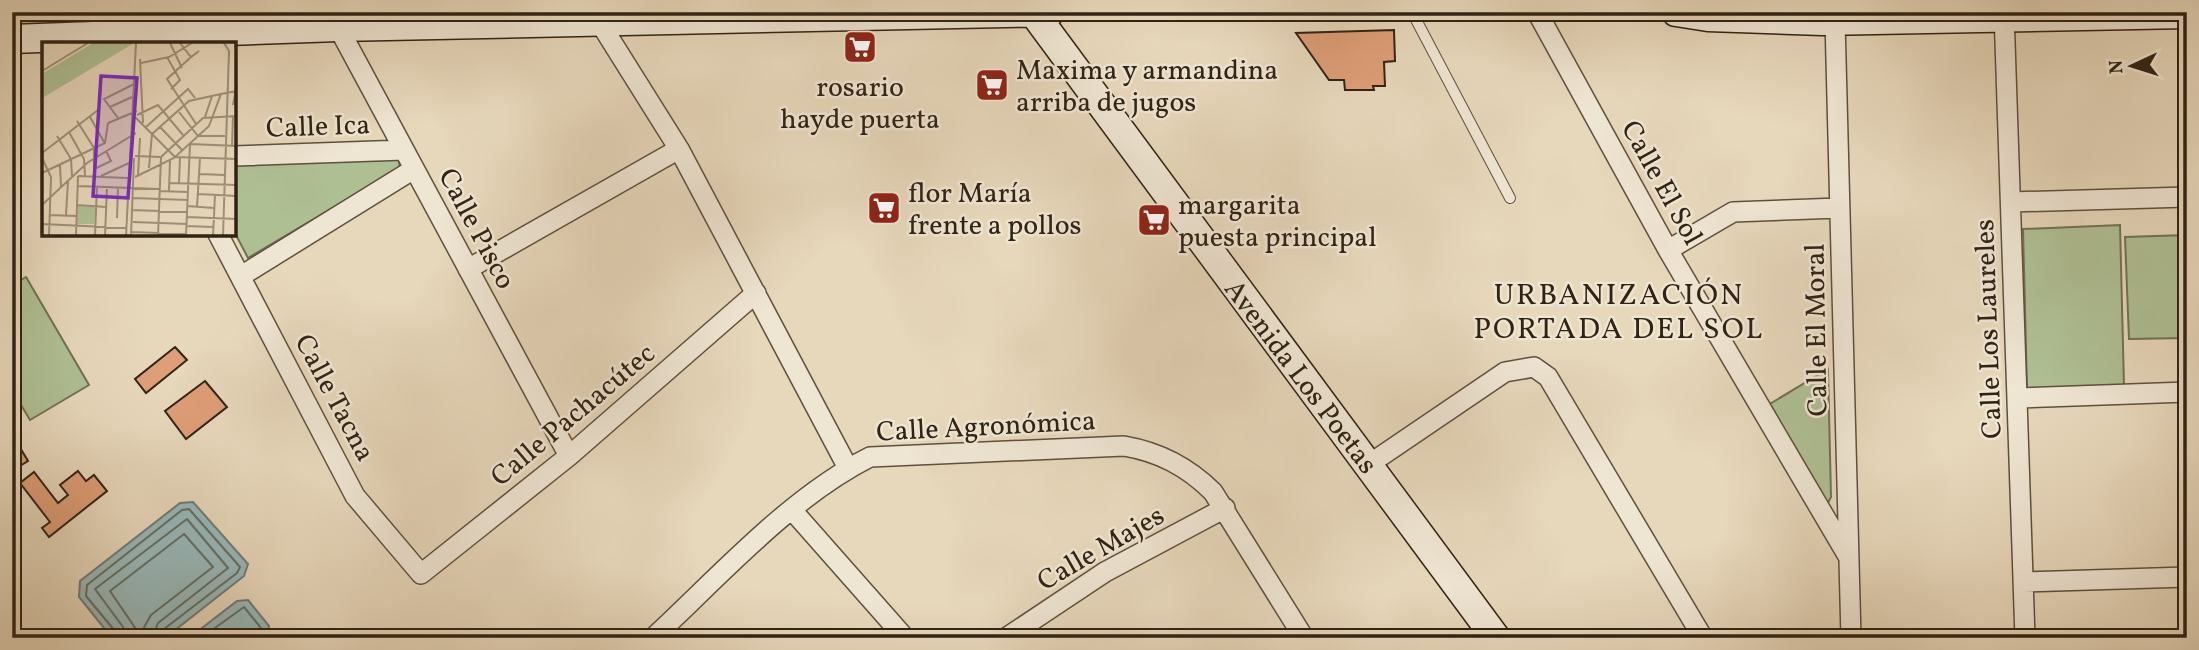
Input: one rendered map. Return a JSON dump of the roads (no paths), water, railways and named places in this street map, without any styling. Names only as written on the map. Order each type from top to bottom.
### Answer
[{"type":"main road","points":[[12,39],[110,40],[338,27],[600,18],[1050,12]]},
{"type":"main road","points":[[1676,12],[1748,20],[1835,21],[2187,14]]},
{"type":"main road","name":"Avenida Los Poetas","points":[[1033,13],[1496,638]]},
{"type":"street","name":"Calle El Sol","points":[[1537,12],[1668,250],[1849,558]]},
{"type":"street","name":"Calle Los Laureles","points":[[2004,16],[2025,638]]},
{"type":"street","name":"Calle Agronómica","points":[[600,18],[678,149],[848,468],[870,457],[1124,446],[1163,456],[1198,477],[1225,508],[1304,638]]},
{"type":"street","name":"Calle El Moral","points":[[1835,21],[1851,638]]},
{"type":"street","name":"Calle Pisco","points":[[338,27],[569,456]]},
{"type":"street","points":[[468,269],[678,149]]},
{"type":"street","name":"Calle Ica","points":[[236,156],[404,150]]},
{"type":"street","points":[[241,276],[414,169]]},
{"type":"street","points":[[2011,202],[2187,197]]},
{"type":"street","points":[[1668,250],[1733,212],[1839,208]]},
{"type":"street","name":"Calle Tacna","points":[[219,236],[355,496],[421,574]]},
{"type":"street","name":"Calle Pachacútec","points":[[421,574],[569,456],[756,293]]},
{"type":"street","points":[[1368,465],[1505,372],[1534,367],[1548,377],[1703,638]]},
{"type":"street","points":[[2017,398],[2187,392]]},
{"type":"street","points":[[653,638],[792,510],[848,468]]},
{"type":"street","name":"Calle Majes","points":[[1006,638],[1105,572],[1225,508]]},
{"type":"street","points":[[792,510],[905,638]]},
{"type":"street","points":[[2023,582],[2187,577]]},
{"type":"lane","points":[[1412,12],[1510,198]]},
{"type":"water","points":[[193,502],[248,564],[244,576],[165,638],[112,638],[79,597],[80,581],[180,503]]},
{"type":"water","points":[[248,600],[269,626],[267,638],[189,638],[237,601]]},
{"type":"place","name":"rosario hayde puerta","points":[[860,47]]},
{"type":"place","name":"Maxima y armandina arriba de jugos","points":[[992,85]]},
{"type":"place","name":"flor María frente a pollos","points":[[884,208]]},
{"type":"place","name":"margarita puesta principal","points":[[1154,220]]},
{"type":"district","name":"URBANIZACIÓN PORTADA DEL SOL","points":[[1619,311]]}]
